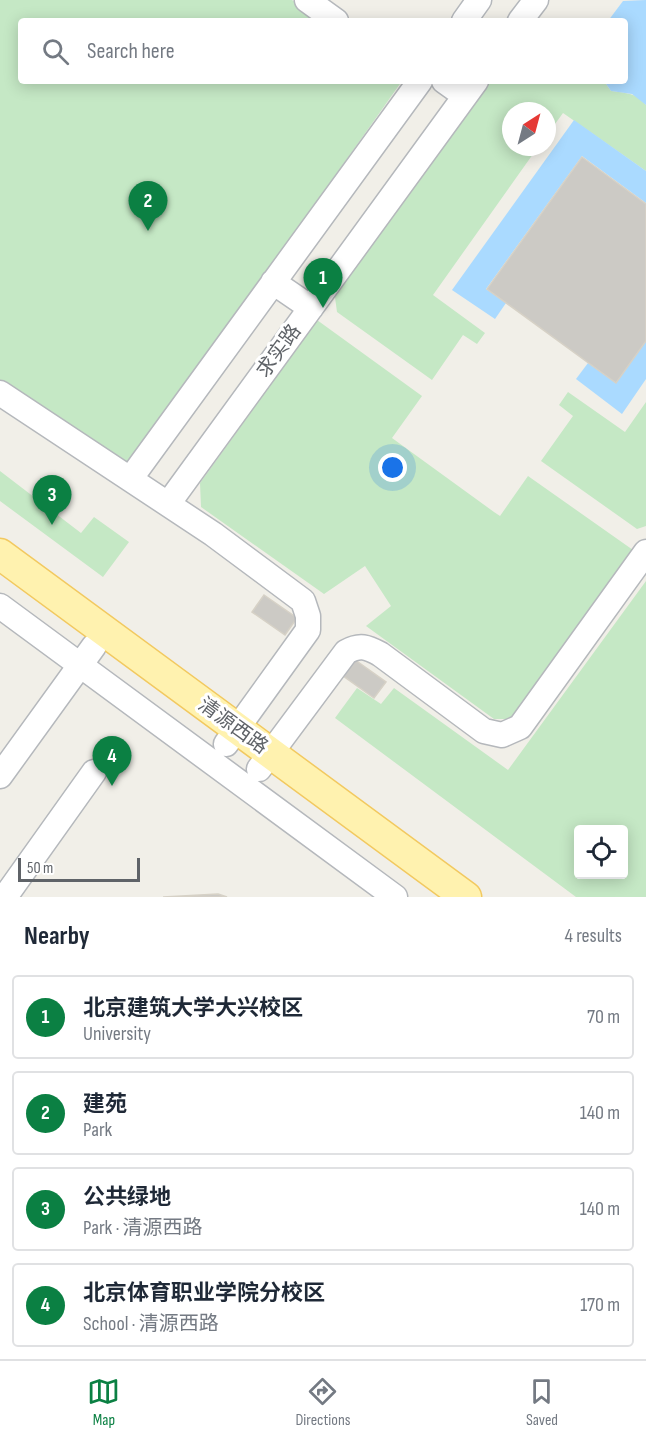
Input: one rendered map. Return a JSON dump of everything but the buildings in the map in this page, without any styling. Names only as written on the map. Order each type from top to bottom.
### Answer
[{"type":"main road","name":"清源西路","points":[[0,554],[231,737],[466,897]]},
{"type":"main road","name":"清源西路","points":[[0,576],[87,656],[231,737]]},
{"type":"main road","name":"清源西路","points":[[265,761],[434,897]]},
{"type":"street","points":[[307,0],[332,18]]},
{"type":"street","points":[[466,18],[479,0]]},
{"type":"street","points":[[522,18],[536,0]]},
{"type":"street","points":[[131,478],[418,84]]},
{"type":"street","points":[[454,84],[471,89]]},
{"type":"street","name":"求实路","points":[[168,504],[471,89]]},
{"type":"street","points":[[273,282],[310,308]]},
{"type":"street","points":[[0,393],[131,478],[291,590],[303,601],[308,616],[308,630],[231,737]]},
{"type":"street","points":[[265,761],[346,652],[355,646],[365,646],[380,654],[484,731],[502,735],[520,727],[646,552]]},
{"type":"street","name":"清源西路","points":[[0,606],[87,656],[395,897]]},
{"type":"street","points":[[0,776],[87,656]]},
{"type":"street","points":[[5,897],[94,772]]},
{"type":"green space","points":[[0,0],[292,0],[317,18],[18,18],[18,84],[400,84],[130,466],[0,381]]},
{"type":"green space","points":[[485,84],[606,84],[611,91],[631,94],[646,105],[646,171],[563,113],[556,123],[556,102],[502,102],[502,156],[532,156],[433,295],[485,333],[477,344],[463,335],[432,380],[337,312],[334,290]]},
{"type":"green space","points":[[317,320],[422,396],[392,438],[500,516],[528,476],[633,550],[513,719],[494,719],[366,626],[391,606],[365,566],[324,594],[201,507],[200,483]]},
{"type":"green space","points":[[568,392],[625,432],[646,402],[646,526],[637,529],[541,461],[573,416],[559,405]]},
{"type":"green space","points":[[0,471],[81,533],[94,517],[129,542],[103,577],[0,501]]},
{"type":"green space","points":[[646,581],[646,897],[576,897],[335,718],[357,688],[381,704],[394,688],[508,770]]},
{"type":"water","points":[[646,0],[646,105],[632,94],[611,91],[606,84],[628,84],[628,18],[610,18],[623,1]]},
{"type":"water","points":[[574,120],[646,171],[646,203],[582,156],[486,289],[506,303],[495,319],[452,290],[548,156],[556,156],[556,145]]},
{"type":"water","points":[[646,341],[646,379],[622,414],[576,379],[588,363],[616,383]]},
{"type":"place","name":"建苑","points":[[148,231]]},
{"type":"place","name":"北京建筑大学大兴校区","points":[[323,308]]},
{"type":"place","name":"公共绿地","points":[[52,525]]},
{"type":"place","name":"北京体育职业学院分校区","points":[[112,786]]}]
